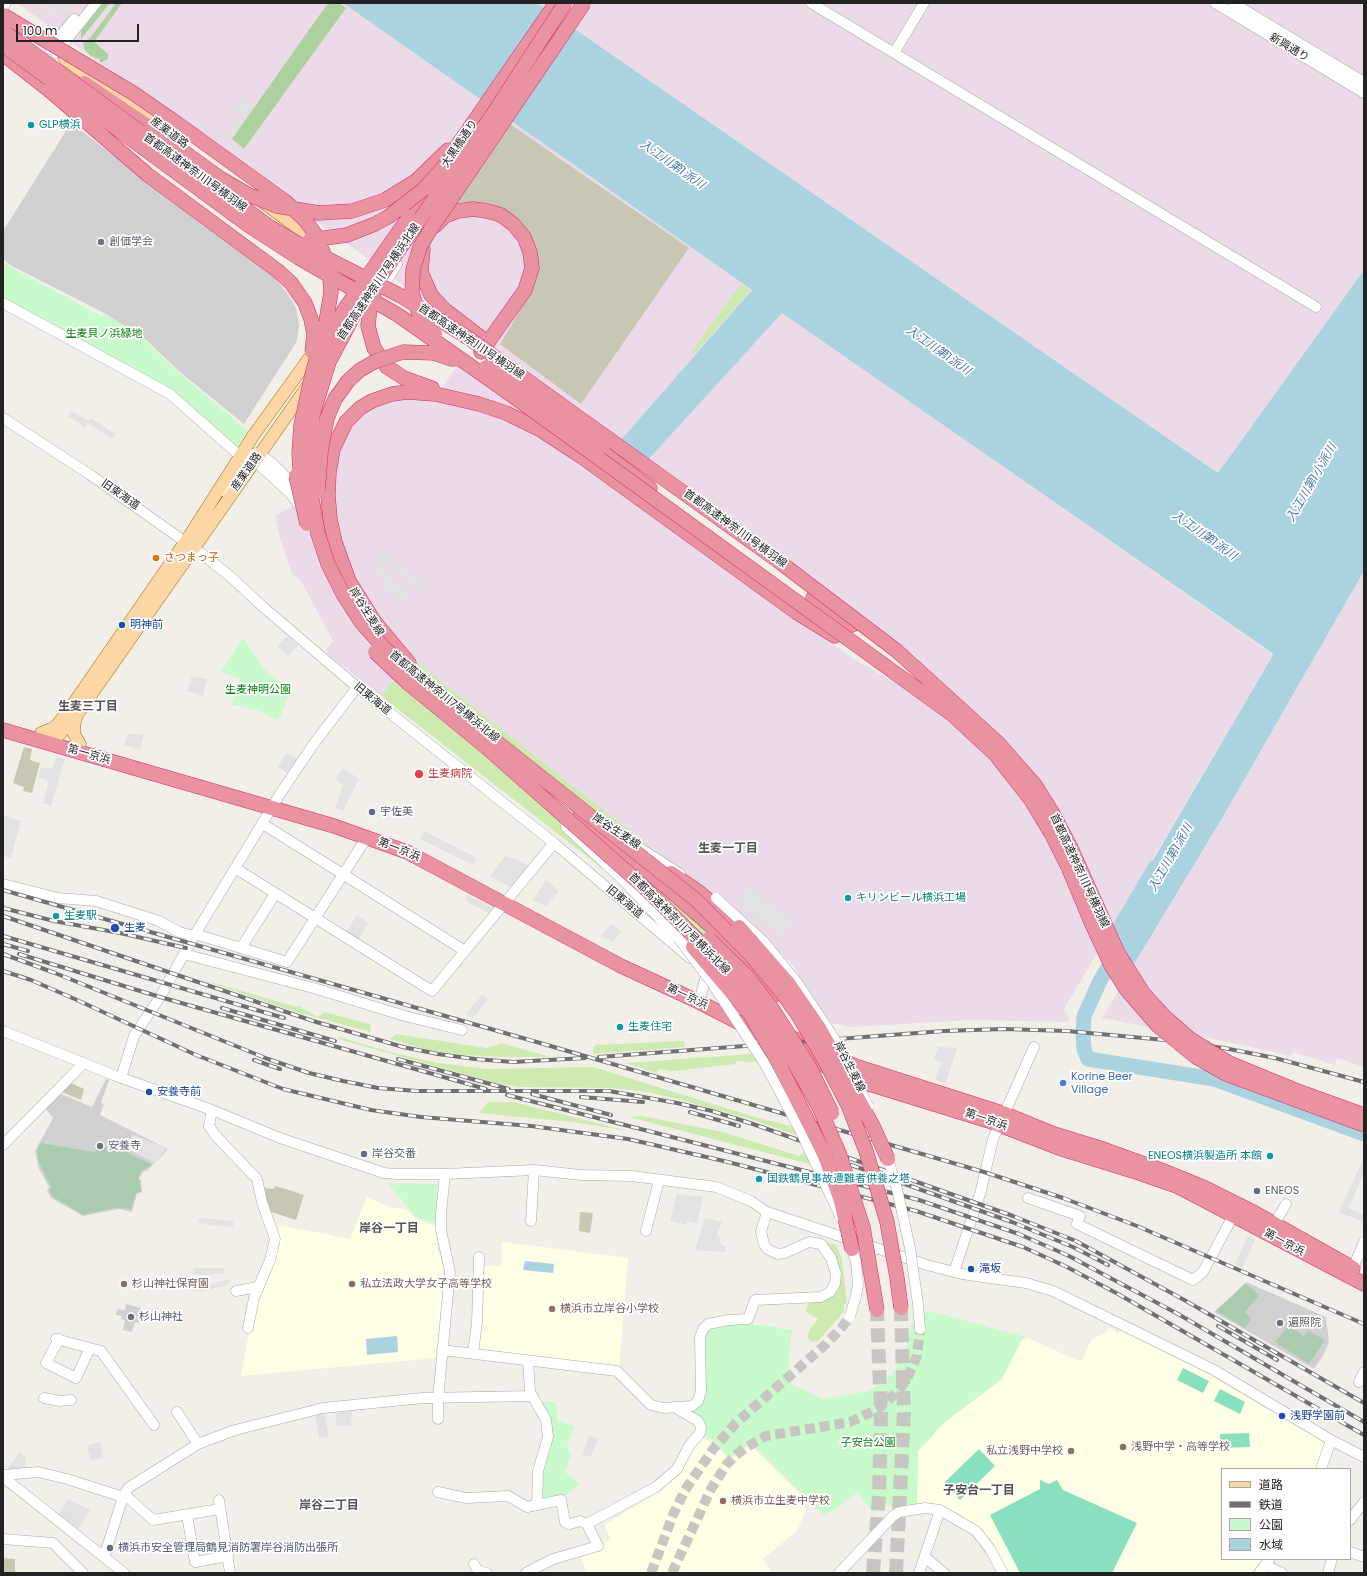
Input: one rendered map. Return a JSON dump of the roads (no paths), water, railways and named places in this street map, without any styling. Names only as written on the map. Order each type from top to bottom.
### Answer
[{"type":"highway","points":[[584,3],[420,247],[411,278],[412,293],[416,308],[423,320],[436,335],[454,348],[513,384],[606,448],[843,618],[960,708]]},
{"type":"highway","points":[[3,54],[181,189],[235,223],[258,232],[282,238],[306,240],[333,238],[361,230],[388,217],[412,199],[434,178],[456,153],[559,6]]},
{"type":"highway","points":[[3,31],[128,111],[220,178],[256,198],[290,210],[319,213],[339,213],[364,208],[385,200],[407,188],[426,173],[468,129],[559,6]]},
{"type":"highway","name":"首都高速神奈川7号横浜北線","points":[[559,6],[493,114],[355,313],[337,345],[325,374],[311,430],[309,460],[310,488],[314,519],[323,549],[343,594],[362,622],[395,658],[676,883],[714,917],[767,974],[798,1016],[822,1055],[848,1105],[866,1151],[887,1222],[901,1308]]},
{"type":"highway","points":[[3,14],[133,93],[178,124],[286,202],[303,218],[316,234],[329,266],[331,297],[326,322],[310,379],[301,425],[299,453],[300,478],[305,506],[314,536],[327,566],[343,594]]},
{"type":"highway","name":"首都高速神奈川1号横羽線","points":[[3,31],[270,227],[304,247],[372,280],[427,311],[586,422],[848,612],[897,651],[1003,748],[1023,770],[1044,799],[1070,846],[1118,954],[1143,993],[1166,1018],[1190,1039],[1229,1063],[1295,1090],[1364,1115]]},
{"type":"highway","name":"首都高速神奈川1号横羽線","points":[[3,45],[242,221],[299,258],[382,306],[416,328],[694,527],[939,705],[968,728],[995,754],[1020,785],[1042,817],[1061,852],[1111,965],[1126,989],[1158,1026],[1196,1057],[1226,1074],[1364,1125]]},
{"type":"highway","points":[[50,90],[148,175],[285,277],[305,303],[313,326],[314,342],[296,422],[294,455],[299,492],[310,536]]},
{"type":"highway","name":"首都高速神奈川7号横浜北線","points":[[468,129],[339,320],[322,356],[310,392],[302,430],[300,450],[302,492],[310,536],[324,573],[342,608],[365,640],[393,670],[570,825],[643,886],[688,929],[740,985],[769,1023],[798,1068],[827,1125],[848,1176],[863,1227],[877,1310]]},
{"type":"highway","points":[[481,352],[525,290],[532,268],[530,252],[526,241],[519,231],[508,220],[494,213],[473,209],[452,213],[440,220],[431,231],[422,250],[420,265],[424,281],[431,295],[445,310],[546,386],[586,422]]},
{"type":"highway","points":[[409,217],[386,258],[372,296],[368,320],[372,343],[383,363],[398,375],[419,384],[517,418],[569,447],[796,612],[888,668]]},
{"type":"highway","points":[[413,318],[630,472],[694,527]]},
{"type":"highway","points":[[393,670],[363,634],[348,610],[332,573],[324,544],[319,504],[319,464],[327,418],[338,393],[354,376],[376,361],[403,352],[423,352],[444,356],[466,365],[561,417]]},
{"type":"highway","points":[[480,404],[435,394],[407,392],[385,396],[360,408],[342,428],[333,449],[329,473],[329,507],[332,532],[341,562],[354,590],[374,621],[397,651],[423,678],[502,745]]},
{"type":"highway","name":"第一京浜","points":[[3,722],[53,737],[78,748],[275,805],[367,837],[407,852],[507,900]]},
{"type":"highway","name":"第一京浜","points":[[3,730],[53,737]]},
{"type":"highway","points":[[537,780],[696,913],[738,954],[773,996],[814,1052],[838,1092],[866,1151]]},
{"type":"highway","name":"第一京浜","points":[[275,805],[349,822],[406,843],[442,860],[507,900],[621,966],[700,998],[858,1067],[1002,1119],[1103,1149],[1203,1187],[1364,1284]]},
{"type":"highway","points":[[570,825],[654,903],[740,1001],[759,1027],[795,1093],[824,1153],[841,1201],[852,1249]]},
{"type":"highway","points":[[604,826],[700,893],[739,927],[771,962],[819,1028],[873,1126],[888,1159]]},
{"type":"highway","name":"第一京浜","points":[[1002,1119],[1059,1148],[1179,1187],[1233,1216],[1272,1229],[1359,1271]]},
{"type":"main road","name":"産業道路","points":[[3,14],[53,51],[137,109],[333,254],[385,282],[377,295],[307,387],[252,456],[206,510],[190,544]]},
{"type":"main road","name":"産業道路","points":[[53,737],[74,711],[252,456],[253,436],[294,378],[363,286],[333,254]]},
{"type":"main road","points":[[385,282],[481,352]]},
{"type":"main road","points":[[363,286],[413,318]]},
{"type":"main road","name":"産業道路","points":[[53,737],[51,729],[74,711]]},
{"type":"main road","name":"産業道路","points":[[74,711],[74,734],[78,748]]},
{"type":"street","points":[[3,7],[6,3]]},
{"type":"street","points":[[53,51],[87,3]]},
{"type":"street","points":[[53,51],[96,3]]},
{"type":"street","name":"大黒橋通り","points":[[363,286],[486,106],[559,6],[572,3]]},
{"type":"street","points":[[811,3],[1316,307]]},
{"type":"street","points":[[894,53],[924,3]]},
{"type":"street","name":"新興通り","points":[[1215,3],[1364,93]]},
{"type":"street","name":"新興通り","points":[[1233,3],[1364,82]]},
{"type":"street","name":"大黒橋通り","points":[[385,282],[496,113],[559,6]]},
{"type":"street","name":"岸谷生麦線","points":[[3,303],[170,394],[252,456],[297,487],[323,527],[360,605],[391,649],[424,681],[537,780],[716,898],[764,942],[798,984],[832,1035],[863,1094],[888,1159],[910,1248],[920,1329]]},
{"type":"street","name":"旧東海道","points":[[3,418],[89,474],[190,544],[232,578],[357,687],[554,843],[708,972],[700,998]]},
{"type":"street","name":"岸谷生麦線","points":[[270,467],[283,486],[298,503],[320,542],[346,600],[364,628],[384,654],[423,694],[570,825]]},
{"type":"street","points":[[121,1078],[134,1036],[160,997],[195,935],[313,745],[357,687]]},
{"type":"street","points":[[263,824],[464,951]]},
{"type":"street","points":[[3,884],[58,898],[96,901],[159,921],[179,932],[195,935],[287,962],[367,837]]},
{"type":"street","points":[[236,868],[275,894],[432,991],[554,843]]},
{"type":"street","points":[[241,948],[275,894]]},
{"type":"street","points":[[184,954],[317,989],[368,1005],[462,1030]]},
{"type":"street","points":[[3,1031],[121,1078],[212,1110],[280,1138],[384,1173],[445,1174],[534,1170],[581,1175],[632,1176],[716,1187],[751,1201],[767,1212],[927,1265],[954,1272],[1026,1283],[1053,1290],[1214,1370],[1331,1440],[1364,1457]]},
{"type":"street","points":[[954,1272],[980,1194],[993,1139],[1034,1047]]},
{"type":"street","points":[[3,1145],[80,1067],[82,1062]]},
{"type":"street","points":[[212,1110],[209,1126],[215,1135],[257,1179],[262,1202],[275,1239],[270,1260],[254,1298],[248,1328]]},
{"type":"street","points":[[531,1221],[534,1170]]},
{"type":"street","points":[[438,1419],[442,1350],[450,1272],[441,1230],[441,1213],[445,1174]]},
{"type":"street","points":[[646,1231],[659,1180]]},
{"type":"street","points":[[1028,1198],[1080,1216],[1077,1224],[1193,1280],[1203,1272],[1233,1216]]},
{"type":"street","points":[[1272,1229],[1286,1204]]},
{"type":"street","points":[[442,1350],[617,1371],[651,1405],[674,1407],[692,1406],[698,1401],[701,1377],[700,1337],[703,1329],[708,1324],[729,1320],[748,1319],[755,1300],[816,1298],[826,1295],[833,1288],[836,1274],[832,1258],[821,1244],[809,1242],[785,1253],[778,1254],[767,1249],[761,1232],[767,1212]]},
{"type":"street","points":[[1359,1271],[1364,1242]]},
{"type":"street","points":[[850,1316],[855,1302],[858,1285],[856,1262],[852,1249]]},
{"type":"street","points":[[473,1353],[477,1323],[479,1257]]},
{"type":"street","points":[[236,1291],[258,1287]]},
{"type":"street","points":[[90,1348],[76,1378],[46,1362],[57,1339],[101,1350],[154,1425]]},
{"type":"street","points":[[528,1361],[532,1396],[546,1420],[548,1437],[538,1471],[537,1505]]},
{"type":"street","points":[[1359,1382],[1364,1372]]},
{"type":"street","points":[[104,1557],[128,1488],[148,1474],[198,1444],[235,1430],[324,1408],[417,1399],[532,1396]]},
{"type":"street","points":[[44,1398],[60,1401],[71,1400]]},
{"type":"street","points":[[587,1524],[656,1487],[677,1469],[689,1446],[700,1433],[700,1428],[698,1421],[674,1407]]},
{"type":"street","points":[[177,1412],[198,1444]]},
{"type":"street","points":[[1321,1468],[1331,1440]]},
{"type":"street","points":[[3,1476],[38,1472],[67,1479],[124,1496],[153,1520],[187,1516],[220,1504],[230,1573]]},
{"type":"street","points":[[3,1476],[124,1573]]},
{"type":"street","points":[[438,1492],[466,1498],[508,1496],[527,1507],[561,1500],[565,1522],[570,1524],[580,1521],[587,1524],[598,1546],[554,1559],[526,1573]]},
{"type":"street","points":[[1351,1519],[1363,1505]]},
{"type":"street","points":[[839,1573],[893,1516],[899,1512],[925,1508],[940,1510],[976,1531],[990,1548],[1003,1573]]},
{"type":"street","points":[[919,1573],[940,1510]]},
{"type":"street","points":[[187,1516],[195,1562],[228,1556]]},
{"type":"street","points":[[3,1539],[53,1543],[83,1573]]},
{"type":"street","points":[[1351,1552],[1364,1557]]},
{"type":"street","points":[[925,1557],[944,1573]]},
{"type":"street","points":[[1328,1573],[1332,1560]]},
{"type":"street","points":[[474,1564],[478,1571],[487,1573]]},
{"type":"street","points":[[1264,1566],[1282,1573]]},
{"type":"water","name":"入江川第1小派川","points":[[343,3],[537,3],[1218,473],[1364,270],[1364,571],[1221,820],[1133,966],[1111,928],[1149,863],[1153,860],[1273,655],[1272,653],[782,313],[647,461],[620,441],[752,290]]},
{"type":"water","points":[[525,1261],[554,1264],[553,1273],[523,1270]]},
{"type":"water","points":[[397,1336],[398,1352],[367,1355],[366,1339]]},
{"type":"waterway","name":"入江川第1派川","points":[[1116,954],[1100,981],[1084,1016],[1084,1049],[1088,1059],[1214,1079],[1364,1134]]},
{"type":"tunnel","points":[[896,1573],[904,1413],[901,1308]]},
{"type":"tunnel","points":[[873,1573],[879,1495],[881,1413],[877,1310]]},
{"type":"tunnel","points":[[651,1573],[673,1515],[685,1490],[714,1448],[736,1423],[826,1344],[850,1316]]},
{"type":"tunnel","points":[[672,1573],[711,1489],[727,1464],[736,1455],[766,1436],[850,1422],[878,1409],[898,1391],[907,1379],[917,1356],[920,1329]]},
{"type":"railway","points":[[3,890],[547,1045],[984,1172],[1063,1198],[1137,1226],[1364,1324]]},
{"type":"railway","points":[[3,908],[54,921],[120,933],[186,948]]},
{"type":"railway","points":[[3,916],[313,1021],[403,1047],[438,1054],[513,1062],[585,1058]]},
{"type":"railway","points":[[3,936],[284,1018]]},
{"type":"railway","points":[[3,944],[28,951]]},
{"type":"railway","points":[[3,954],[55,973],[268,1059],[309,1073],[343,1081],[378,1088],[417,1091],[609,1091],[712,1111],[753,1124],[1013,1216],[1076,1241],[1186,1301],[1364,1403]]},
{"type":"railway","points":[[19,954],[160,997],[486,1089]]},
{"type":"railway","points":[[3,971],[31,980],[196,1055],[283,1089],[371,1110],[421,1117],[531,1126],[628,1139],[728,1162],[916,1211],[1023,1247],[1065,1266],[1118,1294],[1364,1435]]},
{"type":"railway","points":[[222,1008],[335,1041]]},
{"type":"railway","points":[[599,1057],[944,1031],[1004,1029],[1067,1031],[1165,1040],[1224,1048],[1275,1058],[1364,1082]]},
{"type":"railway","points":[[398,1059],[509,1089]]},
{"type":"railway","points":[[254,1060],[280,1069]]},
{"type":"railway","points":[[532,1094],[611,1115]]},
{"type":"railway","points":[[507,1095],[919,1200],[1019,1234],[1069,1256],[1178,1314],[1364,1422]]},
{"type":"railway","points":[[581,1097],[643,1102]]},
{"type":"railway","points":[[690,1112],[739,1126]]},
{"type":"railway","points":[[851,1165],[1012,1222],[1073,1247],[1108,1265]]},
{"type":"railway","points":[[1218,1326],[1277,1360]]},
{"type":"place","name":"GLP横浜","points":[[31,125]]},
{"type":"place","name":"創価学会","points":[[101,242]]},
{"type":"place","name":"さつまっ子","points":[[156,558]]},
{"type":"place","name":"明神前","points":[[122,625]]},
{"type":"place","name":"生麦病院","points":[[419,774]]},
{"type":"place","name":"宇佐美","points":[[372,812]]},
{"type":"place","name":"キリンビール横浜工場","points":[[848,898]]},
{"type":"place","name":"生麦駅","points":[[56,916]]},
{"type":"place","name":"生麦","points":[[115,928]]},
{"type":"place","name":"生麦住宅","points":[[620,1027]]},
{"type":"place","name":"Korine Beer Village","points":[[1063,1083]]},
{"type":"place","name":"安養寺前","points":[[149,1092]]},
{"type":"place","name":"安養寺","points":[[100,1146]]},
{"type":"place","name":"岸谷交番","points":[[364,1154]]},
{"type":"place","name":"ENEOS横浜製造所 本館","points":[[1270,1156]]},
{"type":"place","name":"国鉄鶴見事故遭難者供養之塔","points":[[759,1179]]},
{"type":"place","name":"ENEOS","points":[[1257,1191]]},
{"type":"place","name":"滝坂","points":[[971,1269]]},
{"type":"place","name":"杉山神社保育園","points":[[124,1284]]},
{"type":"place","name":"私立法政大学女子高等学校","points":[[352,1284]]},
{"type":"place","name":"横浜市立岸谷小学校","points":[[552,1309]]},
{"type":"place","name":"杉山神社","points":[[131,1317]]},
{"type":"place","name":"遍照院","points":[[1280,1323]]},
{"type":"place","name":"浅野学園前","points":[[1282,1416]]},
{"type":"place","name":"浅野中学・高等学校","points":[[1123,1447]]},
{"type":"place","name":"私立浅野中学校","points":[[1071,1451]]},
{"type":"place","name":"横浜市立生麦中学校","points":[[723,1501]]},
{"type":"place","name":"横浜市安全管理局鶴見消防署岸谷消防出張所","points":[[110,1548]]},
{"type":"district","name":"生麦三丁目","points":[[88,707]]},
{"type":"district","name":"生麦一丁目","points":[[728,849]]},
{"type":"district","name":"岸谷一丁目","points":[[389,1229]]},
{"type":"district","name":"子安台一丁目","points":[[979,1491]]},
{"type":"district","name":"岸谷二丁目","points":[[329,1506]]},
{"type":"park label","name":"生麦貝ノ浜緑地","points":[[104,334]]},
{"type":"park label","name":"生麦神明公園","points":[[258,690]]},
{"type":"park label","name":"子安台公園","points":[[868,1443]]}]
